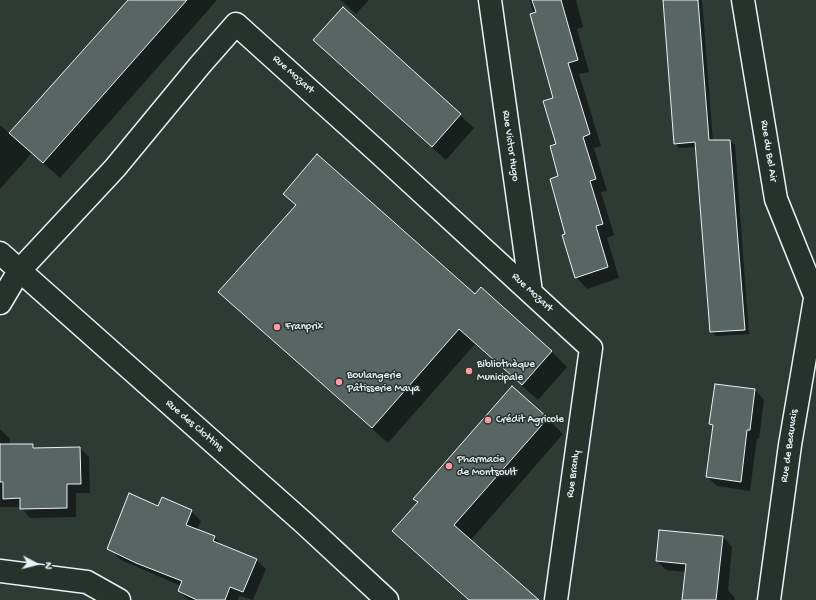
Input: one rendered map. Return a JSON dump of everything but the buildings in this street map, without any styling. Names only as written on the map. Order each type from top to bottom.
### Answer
[{"type":"street","name":"Rue Victor Hugo","points":[[490,0],[531,292]]},
{"type":"street","name":"Rue du Bel Air","points":[[743,0],[776,199],[816,295]]},
{"type":"street","name":"Rue Mozart","points":[[19,270],[115,168],[236,24],[591,348]]},
{"type":"street","name":"Rue des Clottins","points":[[0,253],[304,523],[387,600]]},
{"type":"street","points":[[0,303],[19,270]]},
{"type":"street","name":"Rue de Beauvais","points":[[769,600],[790,445],[816,295]]},
{"type":"street","name":"Rue Branly","points":[[556,600],[591,348]]},
{"type":"street","points":[[0,571],[87,582],[119,600]]},
{"type":"place","name":"Franprix","points":[[277,327]]},
{"type":"place","name":"Bibliothèque Municipale","points":[[469,371]]},
{"type":"place","name":"Boulangerie Pâtisserie Maya","points":[[339,382]]},
{"type":"place","name":"Crédit Agricole","points":[[488,420]]},
{"type":"place","name":"Pharmacie de Montsoult","points":[[449,466]]}]
